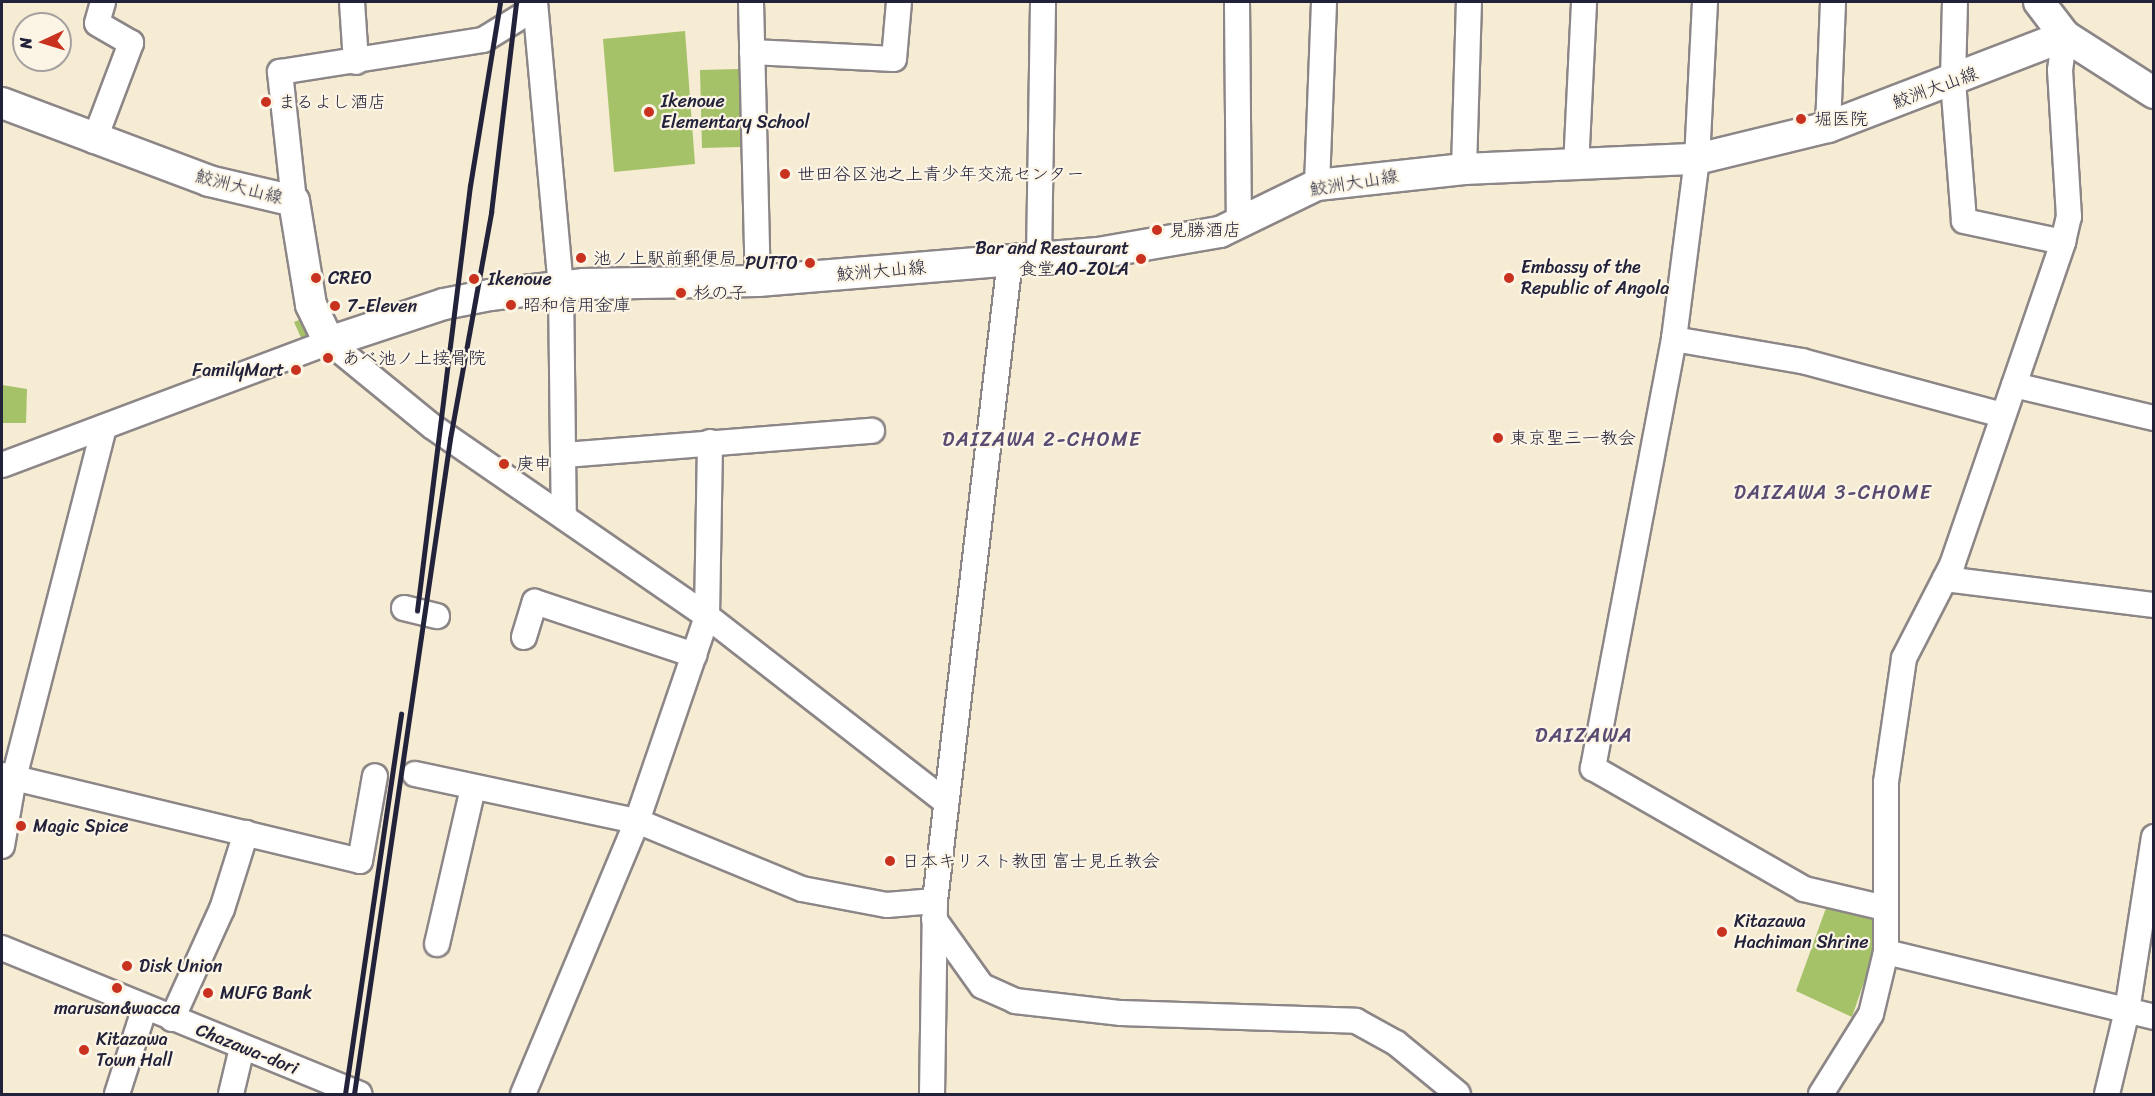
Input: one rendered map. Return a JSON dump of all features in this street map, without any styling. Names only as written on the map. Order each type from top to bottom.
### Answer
[{"type":"main road","points":[[2039,2],[2065,36],[2154,93]]},
{"type":"main road","name":"鮫洲大山線","points":[[2,103],[94,141],[209,181],[294,201],[311,304],[329,342],[444,303],[490,295],[561,287],[758,281],[1025,260],[1173,244],[1239,222],[1317,185],[1464,169],[1576,167],[1697,159],[1828,127],[1953,81],[2065,36]]},
{"type":"street","points":[[94,141],[131,43],[97,23],[103,2]]},
{"type":"street","points":[[352,2],[356,62]]},
{"type":"street","points":[[751,2],[758,281]]},
{"type":"street","points":[[752,52],[894,59],[898,2]]},
{"type":"street","points":[[932,1095],[934,909],[945,801],[1025,260],[1043,2]]},
{"type":"street","points":[[1237,2],[1239,222]]},
{"type":"street","points":[[1317,185],[1324,2]]},
{"type":"street","points":[[1464,169],[1469,2]]},
{"type":"street","points":[[1576,167],[1584,2]]},
{"type":"street","points":[[1705,2],[1697,159],[1674,339],[1593,768],[1804,889],[1885,908]]},
{"type":"street","points":[[1828,127],[1833,2]]},
{"type":"street","points":[[1956,2],[1953,81],[1964,221],[2063,242]]},
{"type":"street","points":[[294,201],[280,72],[356,62],[483,40],[535,4],[561,287],[564,517]]},
{"type":"street","points":[[1821,1095],[1871,1014],[1886,952],[1886,782],[1905,658],[1944,579],[2063,242],[2068,218],[2060,70],[2065,36]]},
{"type":"street","points":[[1674,339],[1802,361],[2002,415]]},
{"type":"street","points":[[2,465],[329,342],[433,428],[707,616],[945,801]]},
{"type":"street","points":[[2014,385],[2154,418]]},
{"type":"street","points":[[2,846],[8,776],[104,427]]},
{"type":"street","points":[[564,455],[872,431]]},
{"type":"street","points":[[523,1095],[637,821],[707,616],[710,442]]},
{"type":"street","points":[[1944,579],[2154,605]]},
{"type":"street","points":[[524,637],[535,602],[694,655]]},
{"type":"street","points":[[404,608],[437,616]]},
{"type":"street","points":[[415,774],[637,821],[802,889],[887,905],[934,909]]},
{"type":"street","points":[[8,776],[360,861],[375,776]]},
{"type":"street","points":[[437,944],[473,788]]},
{"type":"street","points":[[172,1019],[222,909],[246,833]]},
{"type":"street","points":[[2107,1095],[2127,1011],[2151,871],[2154,837]]},
{"type":"street","points":[[934,909],[982,986],[1015,1001],[1121,1014],[1341,1018],[1378,1031],[1458,1095]]},
{"type":"street","name":"Chazawa-dori","points":[[2,948],[242,1048],[322,1087],[359,1095]]},
{"type":"street","points":[[1886,952],[2154,1017]]},
{"type":"street","points":[[117,1095],[145,1007]]},
{"type":"street","points":[[231,1095],[242,1048]]},
{"type":"green space","points":[[685,31],[695,164],[614,172],[603,39]]},
{"type":"green space","points":[[739,69],[741,147],[702,148],[700,70]]},
{"type":"green space","points":[[304,318],[312,336],[302,340],[294,322]]},
{"type":"green space","points":[[2,385],[27,389],[26,423],[2,423]]},
{"type":"green space","points":[[1830,897],[1870,912],[1877,921],[1877,944],[1852,1017],[1796,991]]},
{"type":"railway","points":[[417,611],[470,186],[500,2]]},
{"type":"railway","points":[[354,1094],[450,439],[491,213],[516,2]]},
{"type":"railway","points":[[345,1094],[401,714]]},
{"type":"place","name":"まるよし酒店","points":[[266,102]]},
{"type":"place","name":"Ikenoue Elementary School","points":[[649,112]]},
{"type":"place","name":"堀医院","points":[[1801,119]]},
{"type":"place","name":"世田谷区池之上青少年交流センター","points":[[785,174]]},
{"type":"place","name":"見勝酒店","points":[[1157,230]]},
{"type":"place","name":"池ノ上駅前郵便局","points":[[581,258]]},
{"type":"place","name":"Bar and Restaurant 食堂AO-ZOLA","points":[[1141,259]]},
{"type":"place","name":"PUTTO","points":[[810,263]]},
{"type":"place","name":"CREO","points":[[316,278]]},
{"type":"place","name":"Embassy of the Republic of Angola","points":[[1509,278]]},
{"type":"place","name":"Ikenoue","points":[[474,279]]},
{"type":"place","name":"杉の子","points":[[681,293]]},
{"type":"place","name":"昭和信用金庫","points":[[511,305]]},
{"type":"place","name":"7-Eleven","points":[[335,306]]},
{"type":"place","name":"あべ池ノ上接骨院","points":[[328,358]]},
{"type":"place","name":"FamilyMart","points":[[296,370]]},
{"type":"place","name":"東京聖三一教会","points":[[1498,438]]},
{"type":"place","name":"庚申","points":[[504,464]]},
{"type":"place","name":"Magic Spice","points":[[21,826]]},
{"type":"place","name":"日本キリスト教団 富士見丘教会","points":[[890,861]]},
{"type":"place","name":"Kitazawa Hachiman Shrine","points":[[1722,932]]},
{"type":"place","name":"Disk Union","points":[[127,966]]},
{"type":"place","name":"marusan&wacca","points":[[117,988]]},
{"type":"place","name":"MUFG Bank","points":[[208,993]]},
{"type":"place","name":"Kitazawa Town Hall","points":[[84,1050]]},
{"type":"district","name":"DAIZAWA 2-CHOME","points":[[1042,439]]},
{"type":"district","name":"DAIZAWA 3-CHOME","points":[[1833,492]]},
{"type":"district","name":"DAIZAWA","points":[[1584,735]]}]
